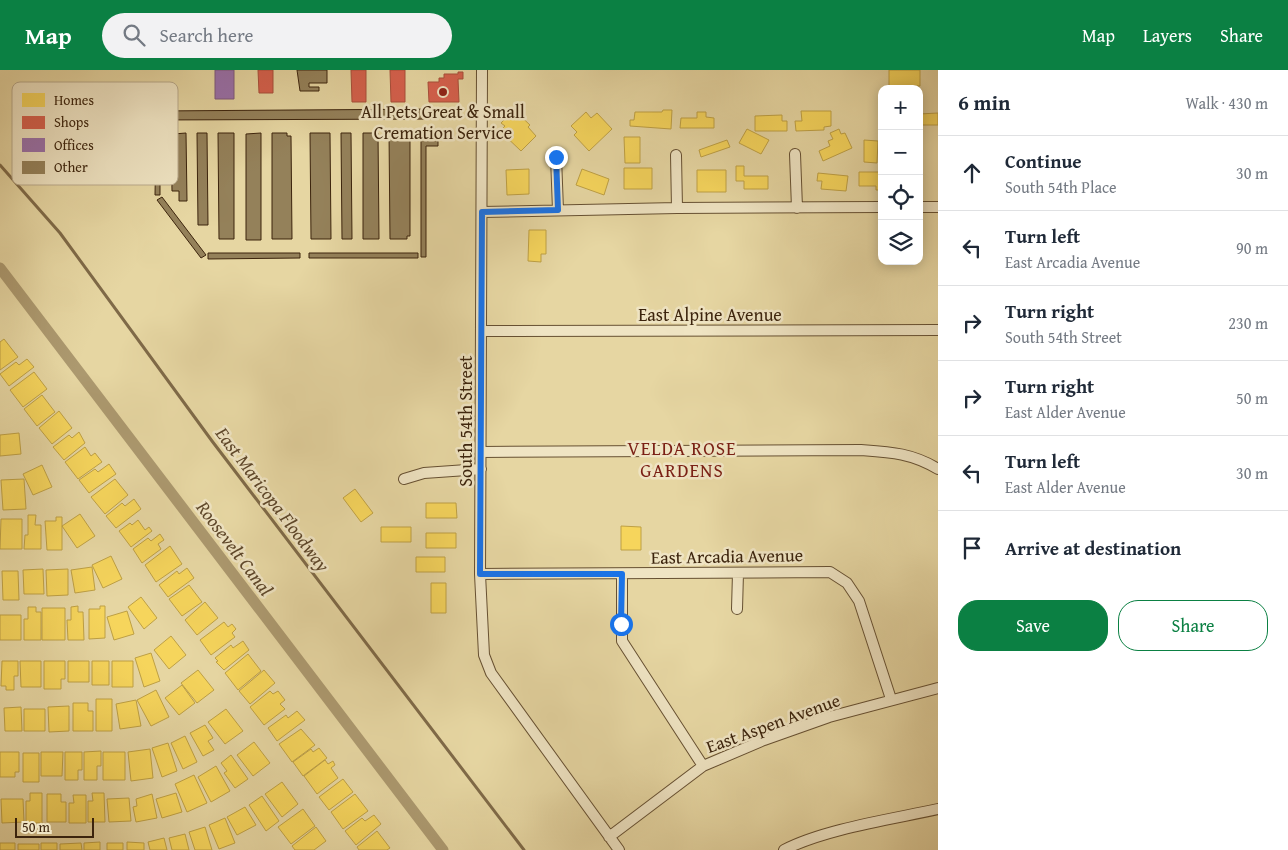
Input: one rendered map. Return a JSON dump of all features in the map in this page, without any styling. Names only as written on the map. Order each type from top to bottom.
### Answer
[{"type":"street","name":"South 54th Street","points":[[482,70],[480,574],[484,655],[491,674],[619,850]]},
{"type":"street","points":[[796,154],[797,208]]},
{"type":"street","points":[[676,156],[677,208]]},
{"type":"street","points":[[556,157],[558,210]]},
{"type":"street","points":[[482,212],[677,208],[878,207]]},
{"type":"street","points":[[923,207],[938,207]]},
{"type":"street","name":"East Alpine Avenue","points":[[482,331],[938,330]]},
{"type":"street","points":[[481,452],[860,450],[888,452],[921,458],[938,469]]},
{"type":"street","points":[[404,479],[424,473],[481,469]]},
{"type":"street","name":"East Arcadia Avenue","points":[[480,574],[830,572],[847,584],[859,602],[892,699]]},
{"type":"street","points":[[737,609],[738,573]]},
{"type":"street","points":[[622,574],[622,641],[702,766]]},
{"type":"street","name":"East Aspen Avenue","points":[[609,837],[702,766],[764,740],[829,717],[938,688]]},
{"type":"street","points":[[784,850],[794,845],[850,828],[938,809]]},
{"type":"building: Homes","points":[[889,70],[920,70],[920,85],[889,85]]},
{"type":"building: Homes","points":[[514,110],[530,125],[528,127],[536,136],[521,151],[500,131],[505,126],[501,123]]},
{"type":"building: Homes","points":[[663,110],[672,110],[671,129],[630,126],[630,120],[634,120],[635,112],[662,112]]},
{"type":"building: Homes","points":[[801,111],[831,111],[831,126],[824,127],[824,130],[796,131],[795,121],[802,121]]},
{"type":"building: Homes","points":[[586,112],[591,118],[597,113],[612,129],[589,151],[574,135],[577,132],[571,126]]},
{"type":"building: Homes","points":[[697,112],[706,112],[706,117],[714,118],[714,128],[680,128],[681,118],[697,118]]},
{"type":"building: Homes","points":[[938,113],[938,125],[923,125],[923,114]]},
{"type":"building: Homes","points":[[782,115],[782,121],[787,121],[787,131],[755,131],[755,116]]},
{"type":"building: Homes","points":[[747,129],[769,140],[761,154],[739,143]]},
{"type":"building: Homes","points":[[839,129],[841,134],[845,133],[852,148],[823,161],[819,151],[830,146],[828,141],[833,139],[830,133]]},
{"type":"building: Homes","points":[[624,137],[640,137],[640,163],[625,163]]},
{"type":"building: Homes","points":[[727,140],[730,147],[701,157],[699,150]]},
{"type":"building: Homes","points":[[864,140],[878,141],[877,163],[864,162]]},
{"type":"building: Homes","points":[[736,166],[744,166],[744,176],[768,176],[768,189],[744,189],[744,181],[736,181]]},
{"type":"building: Homes","points":[[624,168],[652,168],[652,189],[624,189]]},
{"type":"building: Homes","points":[[529,169],[529,194],[507,195],[506,170]]},
{"type":"building: Homes","points":[[582,169],[609,179],[604,195],[576,185]]},
{"type":"building: Homes","points":[[697,170],[726,170],[726,192],[697,192]]},
{"type":"building: Homes","points":[[859,172],[878,172],[878,190],[876,190],[876,186],[859,186]]},
{"type":"building: Homes","points":[[818,173],[848,176],[846,191],[821,189],[822,181],[817,181]]},
{"type":"building: Homes","points":[[529,230],[546,230],[546,254],[541,254],[541,262],[528,261]]},
{"type":"building: Homes","points":[[4,339],[18,357],[0,370],[0,342]]},
{"type":"building: Homes","points":[[27,359],[34,367],[9,386],[0,374],[16,362],[19,365]]},
{"type":"building: Homes","points":[[34,372],[47,389],[23,407],[10,390]]},
{"type":"building: Homes","points":[[42,395],[55,412],[37,426],[24,409]]},
{"type":"building: Homes","points":[[59,411],[72,428],[52,444],[39,428]]},
{"type":"building: Homes","points":[[79,432],[85,443],[64,460],[53,447],[69,435],[72,438]]},
{"type":"building: Homes","points":[[19,433],[21,454],[0,456],[0,435]]},
{"type":"building: Homes","points":[[85,447],[91,456],[95,453],[102,462],[78,479],[65,462]]},
{"type":"building: Homes","points":[[109,464],[116,474],[89,493],[79,480],[95,469],[98,472]]},
{"type":"building: Homes","points":[[42,465],[52,487],[33,495],[23,474]]},
{"type":"building: Homes","points":[[24,479],[26,509],[3,510],[1,480]]},
{"type":"building: Homes","points":[[115,479],[128,495],[105,514],[91,497]]},
{"type":"building: Homes","points":[[355,489],[373,513],[361,522],[343,498]]},
{"type":"building: Homes","points":[[134,499],[141,509],[116,528],[106,516],[122,503],[125,506]]},
{"type":"building: Homes","points":[[426,503],[456,503],[457,518],[426,518]]},
{"type":"building: Homes","points":[[80,514],[95,536],[77,548],[62,526]]},
{"type":"building: Homes","points":[[28,515],[36,515],[35,525],[41,525],[41,549],[24,549],[25,535],[28,535]]},
{"type":"building: Homes","points":[[56,517],[62,517],[62,550],[47,550],[45,521],[56,521]]},
{"type":"building: Homes","points":[[1,519],[22,519],[22,549],[0,549]]},
{"type":"building: Homes","points":[[138,520],[145,530],[149,527],[152,531],[131,547],[119,531]]},
{"type":"building: Homes","points":[[621,526],[641,527],[641,550],[621,550]]},
{"type":"building: Homes","points":[[381,527],[411,527],[411,542],[381,542]]},
{"type":"building: Homes","points":[[426,533],[456,533],[456,548],[426,548]]},
{"type":"building: Homes","points":[[160,534],[164,540],[158,544],[161,549],[142,563],[133,549],[148,538],[151,541]]},
{"type":"building: Homes","points":[[170,546],[182,564],[156,582],[145,565]]},
{"type":"building: Homes","points":[[111,556],[122,579],[103,588],[92,565]]},
{"type":"building: Homes","points":[[416,557],[445,557],[445,572],[416,572]]},
{"type":"building: Homes","points":[[92,567],[95,590],[75,593],[71,570]]},
{"type":"building: Homes","points":[[187,568],[194,578],[168,597],[159,585],[177,571],[179,574]]},
{"type":"building: Homes","points":[[43,569],[44,594],[24,594],[23,570]]},
{"type":"building: Homes","points":[[68,569],[68,595],[47,596],[46,570]]},
{"type":"building: Homes","points":[[2,571],[18,571],[19,600],[3,600]]},
{"type":"building: Homes","points":[[431,583],[446,583],[446,613],[431,613]]},
{"type":"building: Homes","points":[[189,585],[202,602],[182,616],[169,599]]},
{"type":"building: Homes","points":[[141,597],[157,618],[144,629],[128,607]]},
{"type":"building: Homes","points":[[205,602],[218,618],[197,635],[185,620]]},
{"type":"building: Homes","points":[[78,606],[78,612],[83,612],[84,640],[68,640],[67,620],[71,620],[71,607]]},
{"type":"building: Homes","points":[[100,606],[105,606],[105,638],[89,639],[89,609],[100,609]]},
{"type":"building: Homes","points":[[28,607],[36,607],[36,612],[41,612],[41,640],[24,640],[24,619],[28,619]]},
{"type":"building: Homes","points":[[42,608],[65,608],[65,640],[42,640]]},
{"type":"building: Homes","points":[[127,611],[134,634],[114,640],[107,617]]},
{"type":"building: Homes","points":[[0,615],[21,615],[21,640],[0,640]]},
{"type":"building: Homes","points":[[224,622],[228,627],[232,624],[236,629],[232,633],[235,637],[211,655],[200,640]]},
{"type":"building: Homes","points":[[171,636],[186,655],[169,669],[154,650]]},
{"type":"building: Homes","points":[[243,641],[249,650],[224,670],[216,662],[218,661],[215,658],[231,645],[233,648]]},
{"type":"building: Homes","points":[[151,653],[160,681],[144,687],[135,658]]},
{"type":"building: Homes","points":[[248,654],[261,671],[238,690],[225,673]]},
{"type":"building: Homes","points":[[2,661],[18,661],[18,676],[14,676],[14,690],[6,690],[6,686],[1,686]]},
{"type":"building: Homes","points":[[20,661],[41,661],[41,687],[21,687]]},
{"type":"building: Homes","points":[[44,661],[65,661],[65,679],[61,679],[61,689],[44,689]]},
{"type":"building: Homes","points":[[68,661],[89,661],[89,682],[68,682]]},
{"type":"building: Homes","points":[[92,661],[109,661],[109,685],[92,685]]},
{"type":"building: Homes","points":[[112,661],[133,661],[133,687],[112,687]]},
{"type":"building: Homes","points":[[198,670],[214,690],[197,703],[181,683]]},
{"type":"building: Homes","points":[[264,670],[275,683],[250,704],[239,691]]},
{"type":"building: Homes","points":[[182,685],[195,703],[179,715],[165,698]]},
{"type":"building: Homes","points":[[156,690],[169,717],[151,726],[137,700]]},
{"type":"building: Homes","points":[[270,691],[273,694],[278,691],[285,700],[280,704],[285,709],[264,725],[250,707]]},
{"type":"building: Homes","points":[[96,699],[112,699],[112,731],[96,731]]},
{"type":"building: Homes","points":[[136,700],[141,726],[120,729],[116,704]]},
{"type":"building: Homes","points":[[73,703],[88,703],[88,711],[93,711],[93,731],[73,731]]},
{"type":"building: Homes","points":[[69,706],[69,731],[49,732],[48,707]]},
{"type":"building: Homes","points":[[21,707],[22,731],[5,731],[4,708]]},
{"type":"building: Homes","points":[[24,709],[45,709],[45,731],[24,731]]},
{"type":"building: Homes","points":[[226,709],[243,731],[225,744],[208,722]]},
{"type":"building: Homes","points":[[297,711],[305,720],[277,741],[268,728],[286,715],[288,718]]},
{"type":"building: Homes","points":[[205,725],[213,738],[208,741],[214,750],[203,756],[190,733]]},
{"type":"building: Homes","points":[[301,729],[315,745],[292,762],[279,744]]},
{"type":"building: Homes","points":[[185,736],[197,762],[183,769],[171,743]]},
{"type":"building: Homes","points":[[254,742],[270,763],[253,776],[237,755]]},
{"type":"building: Homes","points":[[168,743],[177,771],[162,777],[152,748]]},
{"type":"building: Homes","points":[[319,748],[327,758],[303,776],[293,762],[311,749],[313,752]]},
{"type":"building: Homes","points":[[150,749],[153,778],[131,781],[128,752]]},
{"type":"building: Homes","points":[[101,751],[101,766],[97,766],[97,780],[84,780],[84,752]]},
{"type":"building: Homes","points":[[0,752],[19,752],[19,772],[15,772],[15,777],[0,777]]},
{"type":"building: Homes","points":[[41,752],[63,752],[62,776],[41,776]]},
{"type":"building: Homes","points":[[65,752],[82,752],[82,770],[78,770],[78,780],[65,780]]},
{"type":"building: Homes","points":[[103,752],[125,752],[125,780],[103,780]]},
{"type":"building: Homes","points":[[23,753],[39,753],[39,782],[23,782]]},
{"type":"building: Homes","points":[[231,755],[248,779],[235,788],[224,773],[227,771],[221,763]]},
{"type":"building: Homes","points":[[325,760],[328,764],[333,761],[335,765],[331,768],[338,778],[317,794],[304,776]]},
{"type":"building: Homes","points":[[216,766],[230,791],[211,802],[198,777]]},
{"type":"building: Homes","points":[[194,775],[207,803],[187,812],[175,784]]},
{"type":"building: Homes","points":[[343,779],[353,792],[329,810],[319,797]]},
{"type":"building: Homes","points":[[282,782],[298,804],[282,817],[265,794]]},
{"type":"building: Homes","points":[[30,793],[42,793],[42,823],[26,823],[26,801],[30,801]]},
{"type":"building: Homes","points":[[92,793],[104,793],[105,822],[88,822],[88,801],[93,801]]},
{"type":"building: Homes","points":[[176,793],[182,812],[162,818],[156,799]]},
{"type":"building: Homes","points":[[47,794],[61,794],[61,802],[66,802],[66,822],[47,822]]},
{"type":"building: Homes","points":[[152,794],[157,818],[136,822],[133,807],[137,806],[136,799]]},
{"type":"building: Homes","points":[[355,794],[368,811],[343,829],[331,812]]},
{"type":"building: Homes","points":[[73,795],[86,795],[86,823],[69,823],[69,803],[74,803]]},
{"type":"building: Homes","points":[[262,796],[279,821],[266,831],[249,805]]},
{"type":"building: Homes","points":[[129,798],[131,821],[109,822],[107,799]]},
{"type":"building: Homes","points":[[1,799],[23,799],[24,822],[2,823]]},
{"type":"building: Homes","points":[[245,807],[256,825],[237,835],[227,817]]},
{"type":"building: Homes","points":[[303,809],[315,826],[291,844],[278,827]]},
{"type":"building: Homes","points":[[374,815],[381,824],[356,845],[345,831],[362,818],[365,821]]},
{"type":"building: Homes","points":[[225,818],[235,843],[219,849],[209,825]]},
{"type":"building: Homes","points":[[205,827],[212,850],[195,850],[189,832]]},
{"type":"building: Homes","points":[[316,827],[326,841],[314,850],[295,850],[292,846]]},
{"type":"building: Homes","points":[[377,831],[390,848],[387,850],[359,850],[357,847]]},
{"type":"building: Homes","points":[[185,834],[189,850],[172,850],[169,838]]},
{"type":"building: Homes","points":[[164,838],[167,850],[150,850],[148,842]]},
{"type":"building: Homes","points":[[100,842],[100,850],[84,850],[84,843]]},
{"type":"building: Homes","points":[[127,842],[144,843],[144,850],[127,850]]},
{"type":"building: Homes","points":[[0,843],[15,843],[15,850],[0,850]]},
{"type":"building: Homes","points":[[41,843],[57,843],[57,850],[41,850]]},
{"type":"building: Homes","points":[[81,843],[82,850],[60,850],[60,844]]},
{"type":"building: Homes","points":[[107,843],[123,843],[123,850],[107,850]]},
{"type":"building: Homes","points":[[18,844],[39,844],[39,850],[18,850]]},
{"type":"building: Shops","points":[[258,70],[273,70],[273,93],[259,93]]},
{"type":"building: Shops","points":[[351,70],[366,70],[366,102],[352,102]]},
{"type":"building: Shops","points":[[390,70],[405,70],[405,102],[391,102]]},
{"type":"building: Shops","name":"All Pets Great & Small Cremation Service","points":[[458,72],[463,72],[463,79],[458,79],[459,102],[429,102],[428,82],[439,82],[439,78],[444,78],[444,74],[458,74]]},
{"type":"building: Offices","points":[[215,70],[234,70],[234,99],[215,99]]},
{"type":"building: Other","points":[[297,70],[327,70],[327,83],[309,83],[309,87],[319,87],[319,91],[300,91]]},
{"type":"building: Other","points":[[437,109],[437,119],[178,120],[178,111]]},
{"type":"building: Other","points":[[389,132],[407,132],[407,135],[410,135],[410,236],[407,236],[407,239],[390,239]]},
{"type":"building: Other","points":[[186,133],[187,201],[179,201],[179,191],[172,191],[172,185],[178,185],[178,134]]},
{"type":"building: Other","points":[[197,133],[207,133],[208,225],[198,225]]},
{"type":"building: Other","points":[[218,133],[234,133],[234,239],[219,239]]},
{"type":"building: Other","points":[[261,133],[261,240],[246,240],[246,134]]},
{"type":"building: Other","points":[[272,133],[287,133],[287,136],[291,136],[292,239],[272,239]]},
{"type":"building: Other","points":[[310,133],[330,133],[331,239],[311,239]]},
{"type":"building: Other","points":[[341,133],[351,133],[352,239],[342,239]]},
{"type":"building: Other","points":[[363,133],[378,133],[379,239],[363,239]]},
{"type":"building: Other","points":[[421,136],[438,136],[438,146],[426,146],[426,257],[421,257]]},
{"type":"building: Other","points":[[155,185],[160,185],[160,195],[155,195]]},
{"type":"building: Other","points":[[162,197],[206,255],[201,258],[157,200]]},
{"type":"building: Other","points":[[208,253],[300,253],[300,258],[208,259]]},
{"type":"building: Other","points":[[309,253],[418,253],[418,258],[309,258]]},
{"type":"waterway","name":"East Maricopa Floodway","points":[[0,165],[12,179]]},
{"type":"waterway","name":"East Maricopa Floodway","points":[[18,185],[60,233],[212,441],[524,850]]},
{"type":"waterway","name":"Roosevelt Canal","points":[[0,268],[443,850]]},
{"type":"place","name":"All Pets Great & Small Cremation Service","points":[[443,92]]},
{"type":"district","name":"VELDA ROSE GARDENS","points":[[682,459]]},
{"type":"route","points":[[556,157],[558,210],[482,212],[480,574],[622,574],[621,624]]}]
